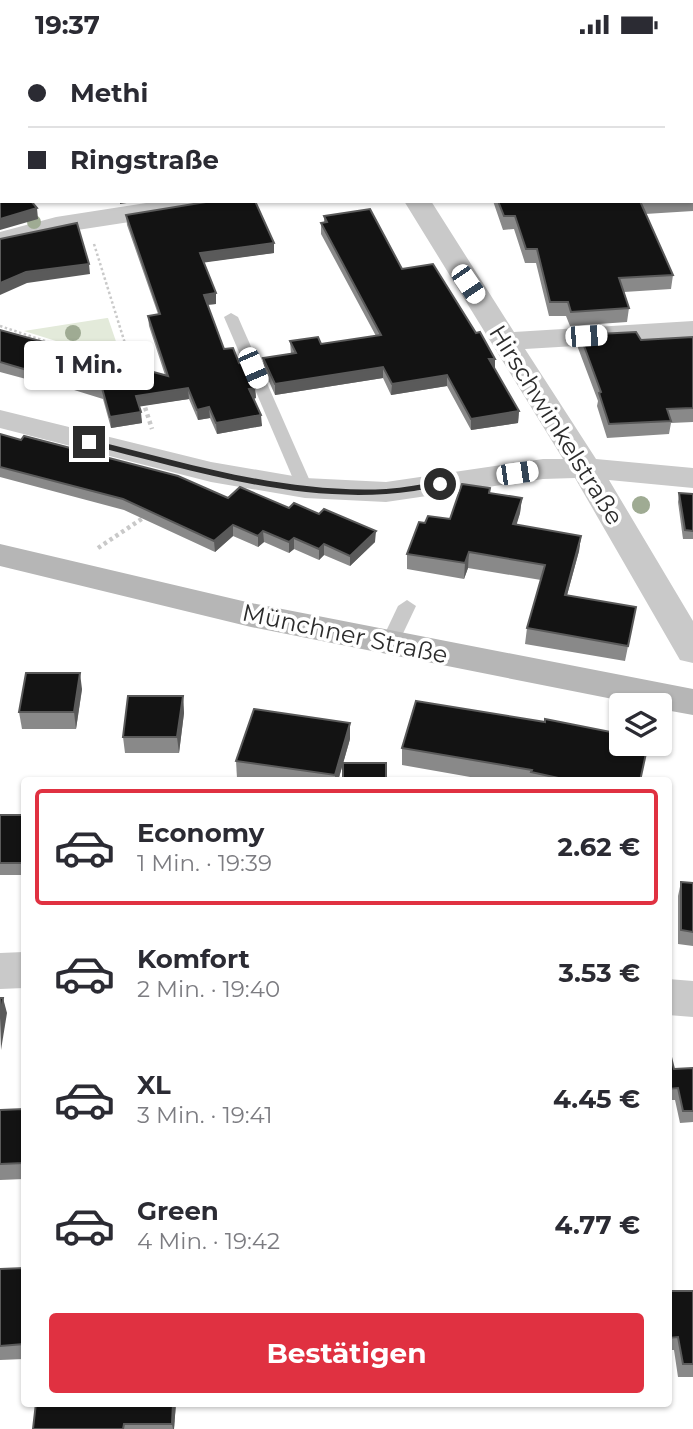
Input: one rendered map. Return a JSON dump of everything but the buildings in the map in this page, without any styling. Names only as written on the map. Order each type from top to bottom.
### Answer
[{"type":"street","points":[[0,240],[86,219],[190,203]]},
{"type":"street","name":"Hirschwinkelstraße","points":[[418,203],[585,468],[693,650]]},
{"type":"street","points":[[506,341],[693,330]]},
{"type":"street","points":[[0,419],[162,461],[305,488],[386,492],[543,469],[585,468],[693,478]]},
{"type":"street","name":"Münchner Straße","points":[[0,555],[68,574],[389,644],[693,702]]},
{"type":"street","points":[[0,971],[21,970]]},
{"type":"street","points":[[672,997],[693,999]]},
{"type":"lane","points":[[230,317],[305,488]]},
{"type":"lane","points":[[389,644],[407,606]]},
{"type":"path","points":[[86,219],[133,369],[120,365]]},
{"type":"path","points":[[0,326],[80,352]]},
{"type":"path","points":[[141,395],[162,461]]},
{"type":"path","points":[[68,574],[79,561],[154,511]]},
{"type":"green space","points":[[107,318],[123,362],[24,331]]},
{"type":"route","points":[[89,442],[211,472],[305,488],[386,492],[440,484]]}]
